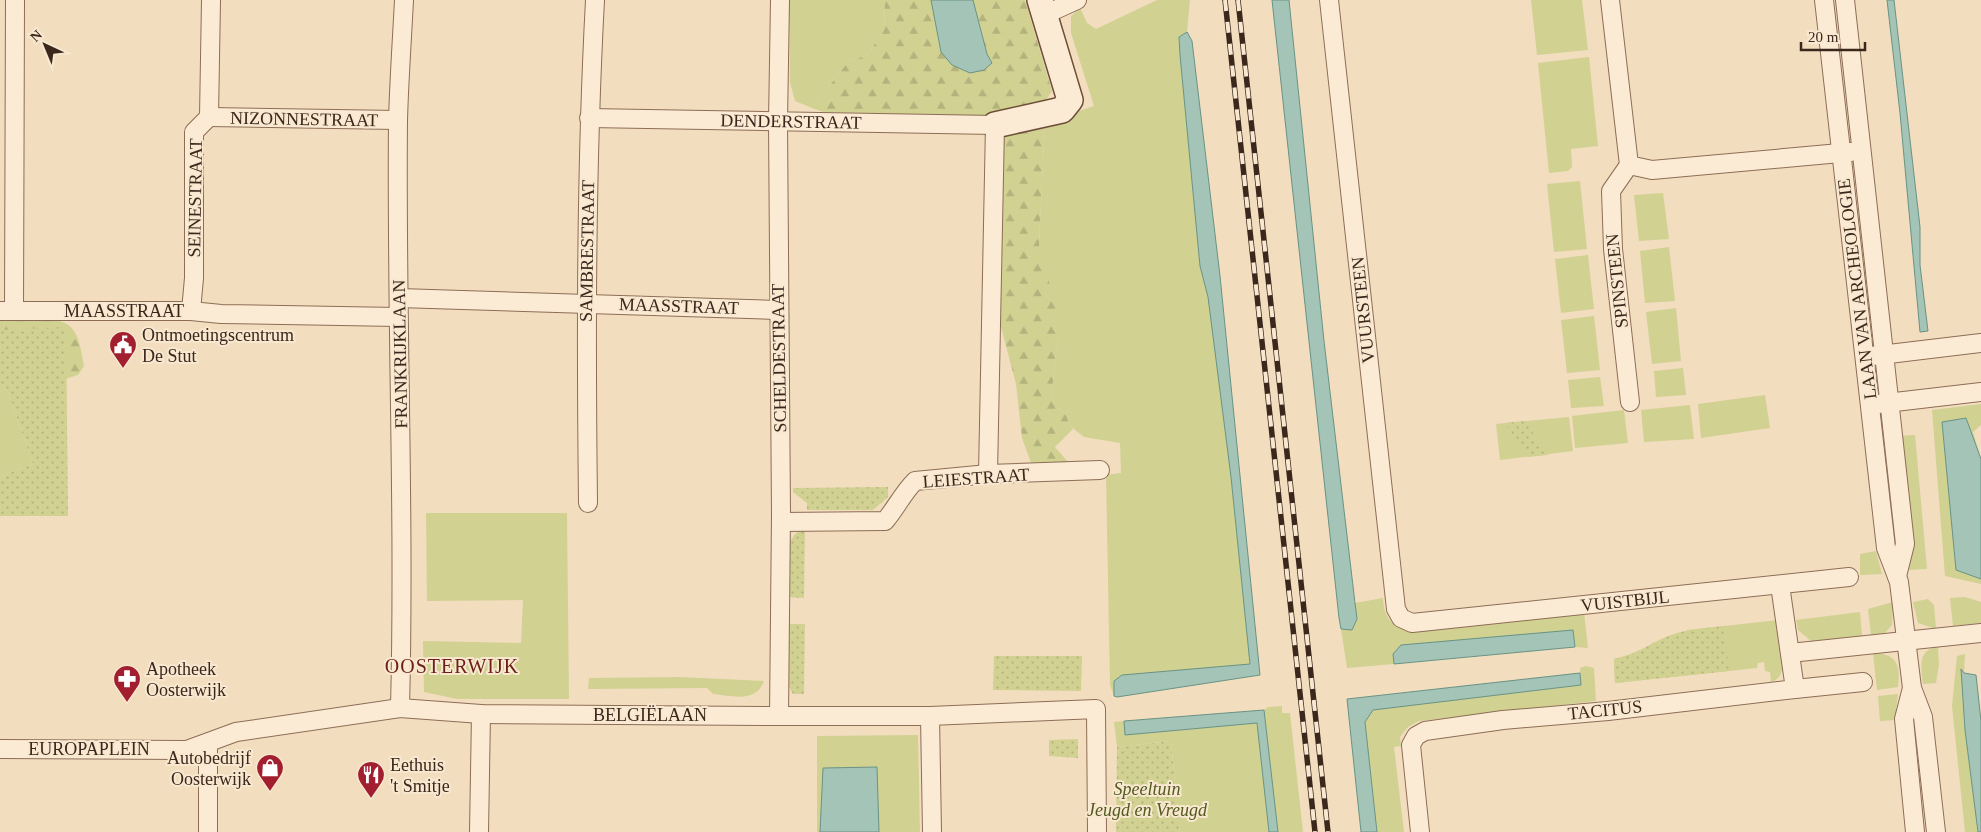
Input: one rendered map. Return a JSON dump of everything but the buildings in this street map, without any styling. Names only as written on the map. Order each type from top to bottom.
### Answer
[{"type":"street","points":[[7,311],[7,123],[16,0]]},
{"type":"street","name":"SEINESTRAAT","points":[[191,311],[194,278],[194,132],[209,117],[211,0]]},
{"type":"street","name":"FRANKRIJKLAAN","points":[[400,708],[403,513],[398,317],[398,120],[404,0]]},
{"type":"street","name":"SAMBRESTRAAT","points":[[588,503],[586,302],[588,118],[595,0]]},
{"type":"street","name":"SCHELDESTRAAT","points":[[779,716],[781,522],[778,122],[780,0]]},
{"type":"street","points":[[1042,7],[1077,0]]},
{"type":"street","name":"VUURSTEEN","points":[[1329,0],[1396,609],[1401,618]]},
{"type":"street","points":[[1610,0],[1629,165],[1652,170],[1862,151]]},
{"type":"street","name":"LAAN VAN ARCHEOLOGIE","points":[[1824,0],[1886,548],[1897,576],[1912,688],[1923,717],[1936,832]]},
{"type":"street","name":"LAAN VAN ARCHEOLOGIE","points":[[1846,0],[1888,402],[1905,544],[1897,576]]},
{"type":"street","name":"DENDERSTRAAT","points":[[588,118],[995,125],[1062,110],[1070,100],[1042,7]]},
{"type":"street","name":"NIZONNESTRAAT","points":[[209,117],[398,120]]},
{"type":"street","points":[[988,474],[995,125]]},
{"type":"street","name":"SPINSTEEN","points":[[1629,165],[1610,191],[1613,249],[1630,402]]},
{"type":"street","name":"MAASSTRAAT","points":[[399,298],[586,302],[778,310]]},
{"type":"street","name":"MAASSTRAAT","points":[[7,311],[191,311],[221,314],[398,317]]},
{"type":"street","points":[[1865,356],[1981,343]]},
{"type":"street","points":[[1870,405],[1981,392]]},
{"type":"street","name":"LEIESTRAAT","points":[[781,522],[885,521],[897,507],[904,491],[915,481],[988,474],[1100,470]]},
{"type":"street","name":"VUISTBIJL","points":[[1401,618],[1412,623],[1849,577]]},
{"type":"street","points":[[1780,584],[1795,689]]},
{"type":"street","points":[[1790,653],[1981,633]]},
{"type":"street","name":"TACITUS","points":[[1420,832],[1411,745],[1416,736],[1425,731],[1503,720],[1608,711],[1863,682]]},
{"type":"street","name":"LAAN VAN ARCHEOLOGIE","points":[[1912,688],[1904,719],[1915,832]]},
{"type":"street","name":"BELGIËLAAN","points":[[208,743],[236,732],[400,708],[481,714],[779,716],[930,716],[1096,709],[1098,832]]},
{"type":"street","points":[[479,832],[481,714]]},
{"type":"street","points":[[930,716],[932,832]]},
{"type":"street","points":[[208,743],[208,832]]},
{"type":"street","name":"EUROPAPLEIN","points":[[0,749],[187,750],[208,743]]},
{"type":"green space","points":[[789,0],[885,0],[884,29],[868,55],[848,62],[812,108],[795,101],[790,82]]},
{"type":"green space","points":[[885,0],[931,0],[933,6],[992,63],[987,54],[973,0],[1025,0],[1052,91],[1045,102],[1019,111],[985,116],[823,112],[812,108],[848,62],[868,55],[884,29]]},
{"type":"green space","points":[[1157,0],[1190,0],[1187,32],[1179,37],[1180,55],[1200,266],[1208,297],[1231,477],[1250,664],[1114,681],[1114,696],[1110,685],[1106,475],[1121,473],[1120,443],[1084,437],[1069,425],[1067,416],[1051,399],[1058,337],[1039,244],[1045,122],[1094,106],[1071,33],[1071,16],[1080,8],[1087,23],[1096,29]]},
{"type":"green space","points":[[1531,0],[1582,0],[1588,50],[1537,55]]},
{"type":"green space","points":[[1589,57],[1598,146],[1571,149],[1572,167],[1568,171],[1549,173],[1538,63]]},
{"type":"green space","points":[[1045,122],[1039,244],[1055,305],[1058,337],[1051,399],[1067,416],[1069,425],[1073,429],[1055,447],[1068,462],[1051,466],[1031,463],[1022,438],[1016,384],[1000,323],[1001,133]]},
{"type":"green space","points":[[1580,181],[1587,249],[1554,252],[1547,184]]},
{"type":"green space","points":[[1663,193],[1669,239],[1639,241],[1634,195]]},
{"type":"green space","points":[[1669,247],[1675,301],[1645,303],[1640,251]]},
{"type":"green space","points":[[1588,255],[1594,309],[1561,313],[1555,259]]},
{"type":"green space","points":[[1676,308],[1681,361],[1652,364],[1646,312]]},
{"type":"green space","points":[[1594,316],[1600,370],[1567,373],[1561,320]]},
{"type":"green space","points":[[26,317],[53,319],[69,325],[78,339],[84,366],[78,375],[58,381],[0,351],[0,320]]},
{"type":"green space","points":[[66,327],[68,516],[0,516],[0,476],[33,464],[7,389],[0,392],[0,330]]},
{"type":"green space","points":[[1683,368],[1686,395],[1656,397],[1654,371]]},
{"type":"green space","points":[[1600,377],[1604,406],[1571,408],[1568,380]]},
{"type":"green space","points":[[7,389],[33,464],[0,476],[0,392]]},
{"type":"green space","points":[[1765,395],[1770,428],[1701,438],[1698,404]]},
{"type":"green space","points":[[1981,404],[1981,425],[1973,432],[1981,459],[1966,418],[1956,570],[1981,579],[1981,584],[1945,576],[1932,410]]},
{"type":"green space","points":[[1690,405],[1694,439],[1644,442],[1641,410]]},
{"type":"green space","points":[[1624,410],[1628,443],[1575,448],[1572,416]]},
{"type":"green space","points":[[1569,417],[1573,451],[1500,460],[1496,424]]},
{"type":"green space","points":[[1525,421],[1548,455],[1528,457],[1505,423]]},
{"type":"green space","points":[[1915,435],[1927,569],[1907,570],[1900,436]]},
{"type":"green space","points":[[888,487],[888,497],[873,510],[807,510],[807,503],[793,492],[793,488]]},
{"type":"green space","points":[[426,513],[567,513],[569,699],[457,699],[424,692],[423,641],[521,643],[523,600],[427,601]]},
{"type":"green space","points":[[805,528],[804,598],[786,597],[786,557],[788,547],[797,532]]},
{"type":"green space","points":[[1876,551],[1882,574],[1860,575],[1860,554]]},
{"type":"green space","points":[[1965,597],[1981,602],[1981,623],[1953,626],[1950,598]]},
{"type":"green space","points":[[1383,598],[1389,619],[1396,626],[1407,631],[1584,612],[1588,648],[1575,647],[1573,630],[1393,654],[1394,664],[1347,668],[1341,629],[1352,630],[1357,619],[1355,603]]},
{"type":"green space","points":[[1928,599],[1934,605],[1936,629],[1918,623],[1913,602]]},
{"type":"green space","points":[[1893,602],[1892,625],[1885,633],[1871,635],[1868,609]]},
{"type":"green space","points":[[1860,612],[1862,636],[1811,641],[1798,630],[1796,620]]},
{"type":"green space","points":[[1778,620],[1783,665],[1777,679],[1771,682],[1770,672],[1765,671],[1764,662],[1758,663],[1757,668],[1615,683],[1614,659],[1640,652],[1655,642],[1688,630]]},
{"type":"green space","points":[[788,624],[805,624],[804,694],[793,694],[785,680]]},
{"type":"green space","points":[[1724,626],[1729,671],[1615,683],[1614,659],[1677,633]]},
{"type":"green space","points":[[1938,647],[1939,665],[1936,683],[1923,684],[1921,666],[1923,656],[1931,649]]},
{"type":"green space","points":[[1878,653],[1890,657],[1897,664],[1899,674],[1898,687],[1877,690],[1873,654]]},
{"type":"green space","points":[[1965,654],[1964,673],[1961,670],[1965,730],[1978,832],[1965,832],[1952,706],[1957,656]]},
{"type":"green space","points":[[994,656],[1082,656],[1081,691],[993,690]]},
{"type":"green space","points":[[1586,666],[1594,668],[1596,701],[1419,721],[1408,727],[1400,737],[1401,746],[1394,747],[1404,832],[1377,832],[1365,722],[1373,709],[1581,685],[1580,668]]},
{"type":"green space","points":[[680,677],[764,681],[755,693],[736,697],[713,694],[707,688],[588,689],[589,678]]},
{"type":"green space","points":[[1898,694],[1895,720],[1880,721],[1878,696]]},
{"type":"green space","points":[[1282,706],[1282,713],[1290,713],[1303,832],[1278,832],[1264,710],[1268,707]]},
{"type":"green space","points":[[1124,721],[1126,735],[1257,723],[1269,832],[1180,832],[1171,741],[1117,747],[1114,722]]},
{"type":"green space","points":[[918,735],[920,832],[817,832],[817,736]]},
{"type":"green space","points":[[1078,739],[1078,758],[1049,756],[1049,740]]},
{"type":"green space","name":"Speeltuin Jeugd en Vreugd","points":[[1171,741],[1180,832],[1116,832],[1117,747]]},
{"type":"shaded area","points":[[931,0],[973,0],[987,54],[992,63],[984,70],[970,73],[952,65],[941,52]]},
{"type":"shaded area","points":[[1272,0],[1289,0],[1324,341],[1357,619],[1352,630],[1341,629],[1339,618]]},
{"type":"shaded area","points":[[1887,0],[1894,0],[1920,227],[1920,265],[1928,331],[1920,332],[1900,113]]},
{"type":"shaded area","points":[[1187,32],[1192,41],[1220,276],[1260,675],[1117,697],[1114,696],[1114,681],[1122,675],[1250,664],[1231,477],[1208,297],[1200,266],[1179,37]]},
{"type":"shaded area","points":[[1966,418],[1981,459],[1981,579],[1956,570],[1942,422]]},
{"type":"shaded area","points":[[1573,630],[1575,647],[1394,664],[1393,654],[1401,645]]},
{"type":"shaded area","points":[[1961,669],[1964,673],[1976,675],[1981,721],[1981,832],[1978,832],[1965,730]]},
{"type":"shaded area","points":[[1580,673],[1581,685],[1373,710],[1365,722],[1377,832],[1361,832],[1347,699]]},
{"type":"shaded area","points":[[1264,710],[1278,832],[1269,832],[1257,723],[1125,735],[1124,721]]},
{"type":"shaded area","points":[[877,767],[879,832],[820,832],[823,768]]},
{"type":"railway","points":[[1225,0],[1315,832]]},
{"type":"railway","points":[[1238,0],[1328,832]]},
{"type":"place","name":"Ontmoetingscentrum De Stut","points":[[123,369]]},
{"type":"place","name":"Apotheek Oosterwijk","points":[[127,703]]},
{"type":"place","name":"Autobedrijf Oosterwijk","points":[[270,792]]},
{"type":"place","name":"Eethuis 't Smitje","points":[[371,799]]},
{"type":"district","name":"OOSTERWIJK","points":[[452,666]]}]
